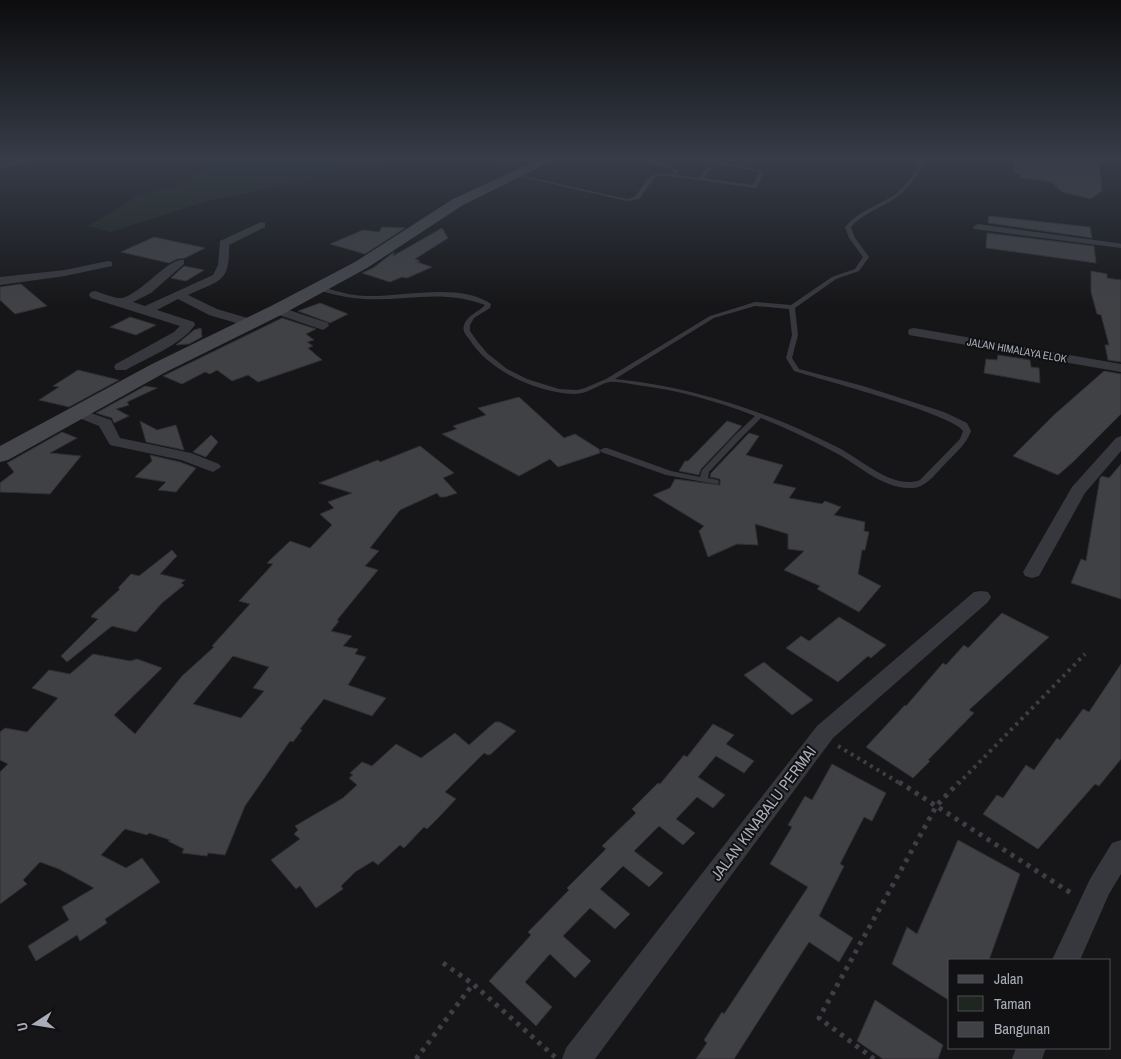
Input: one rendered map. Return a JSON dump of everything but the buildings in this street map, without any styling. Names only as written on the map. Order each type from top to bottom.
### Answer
[{"type":"street","points":[[0,455],[146,375],[318,288],[382,252],[450,207]]},
{"type":"street","points":[[146,310],[208,283],[220,274],[224,265],[224,243],[260,226]]},
{"type":"street","points":[[978,227],[1120,246]]},
{"type":"street","points":[[122,302],[147,290],[180,262]]},
{"type":"street","points":[[0,281],[66,273],[108,264]]},
{"type":"street","points":[[96,295],[183,322],[189,327],[116,365],[146,375]]},
{"type":"street","points":[[179,295],[213,312],[250,323]]},
{"type":"street","points":[[277,310],[323,326]]},
{"type":"street","name":"JALAN HIMALAYA ELOK","points":[[914,332],[1121,368]]},
{"type":"street","points":[[78,413],[106,422],[111,437],[115,442],[185,456],[213,467]]},
{"type":"street","points":[[1032,572],[1078,491],[1121,441]]},
{"type":"street","name":"JALAN KINABALU PERMAI","points":[[577,1059],[821,736],[981,597]]},
{"type":"street","points":[[1066,959],[1099,887],[1121,851]]},
{"type":"lane","points":[[318,288],[362,298],[426,294],[461,295],[477,299],[488,304],[488,307],[472,317],[467,325],[467,331],[485,354],[505,370],[558,391],[587,390],[608,380],[712,317],[755,304],[792,307],[834,278],[861,266],[866,257],[852,238],[848,227],[860,216],[875,207]]},
{"type":"lane","points":[[608,380],[675,388],[759,416],[822,443],[902,487],[918,486],[964,440],[967,431],[964,425],[941,414],[796,370],[789,358],[794,335],[792,307]]},
{"type":"lane","points":[[704,480],[705,472],[715,464],[738,435],[759,416]]},
{"type":"lane","points":[[604,450],[669,472],[715,482]]},
{"type":"path","points":[[874,1059],[819,1018],[937,805],[1085,654]]},
{"type":"path","points":[[821,736],[937,805],[1091,906]]},
{"type":"path","points":[[444,963],[473,984],[558,1059]]},
{"type":"path","points":[[416,1059],[473,984]]},
{"type":"green space","points":[[118,207],[188,207],[110,232],[88,226]]}]
